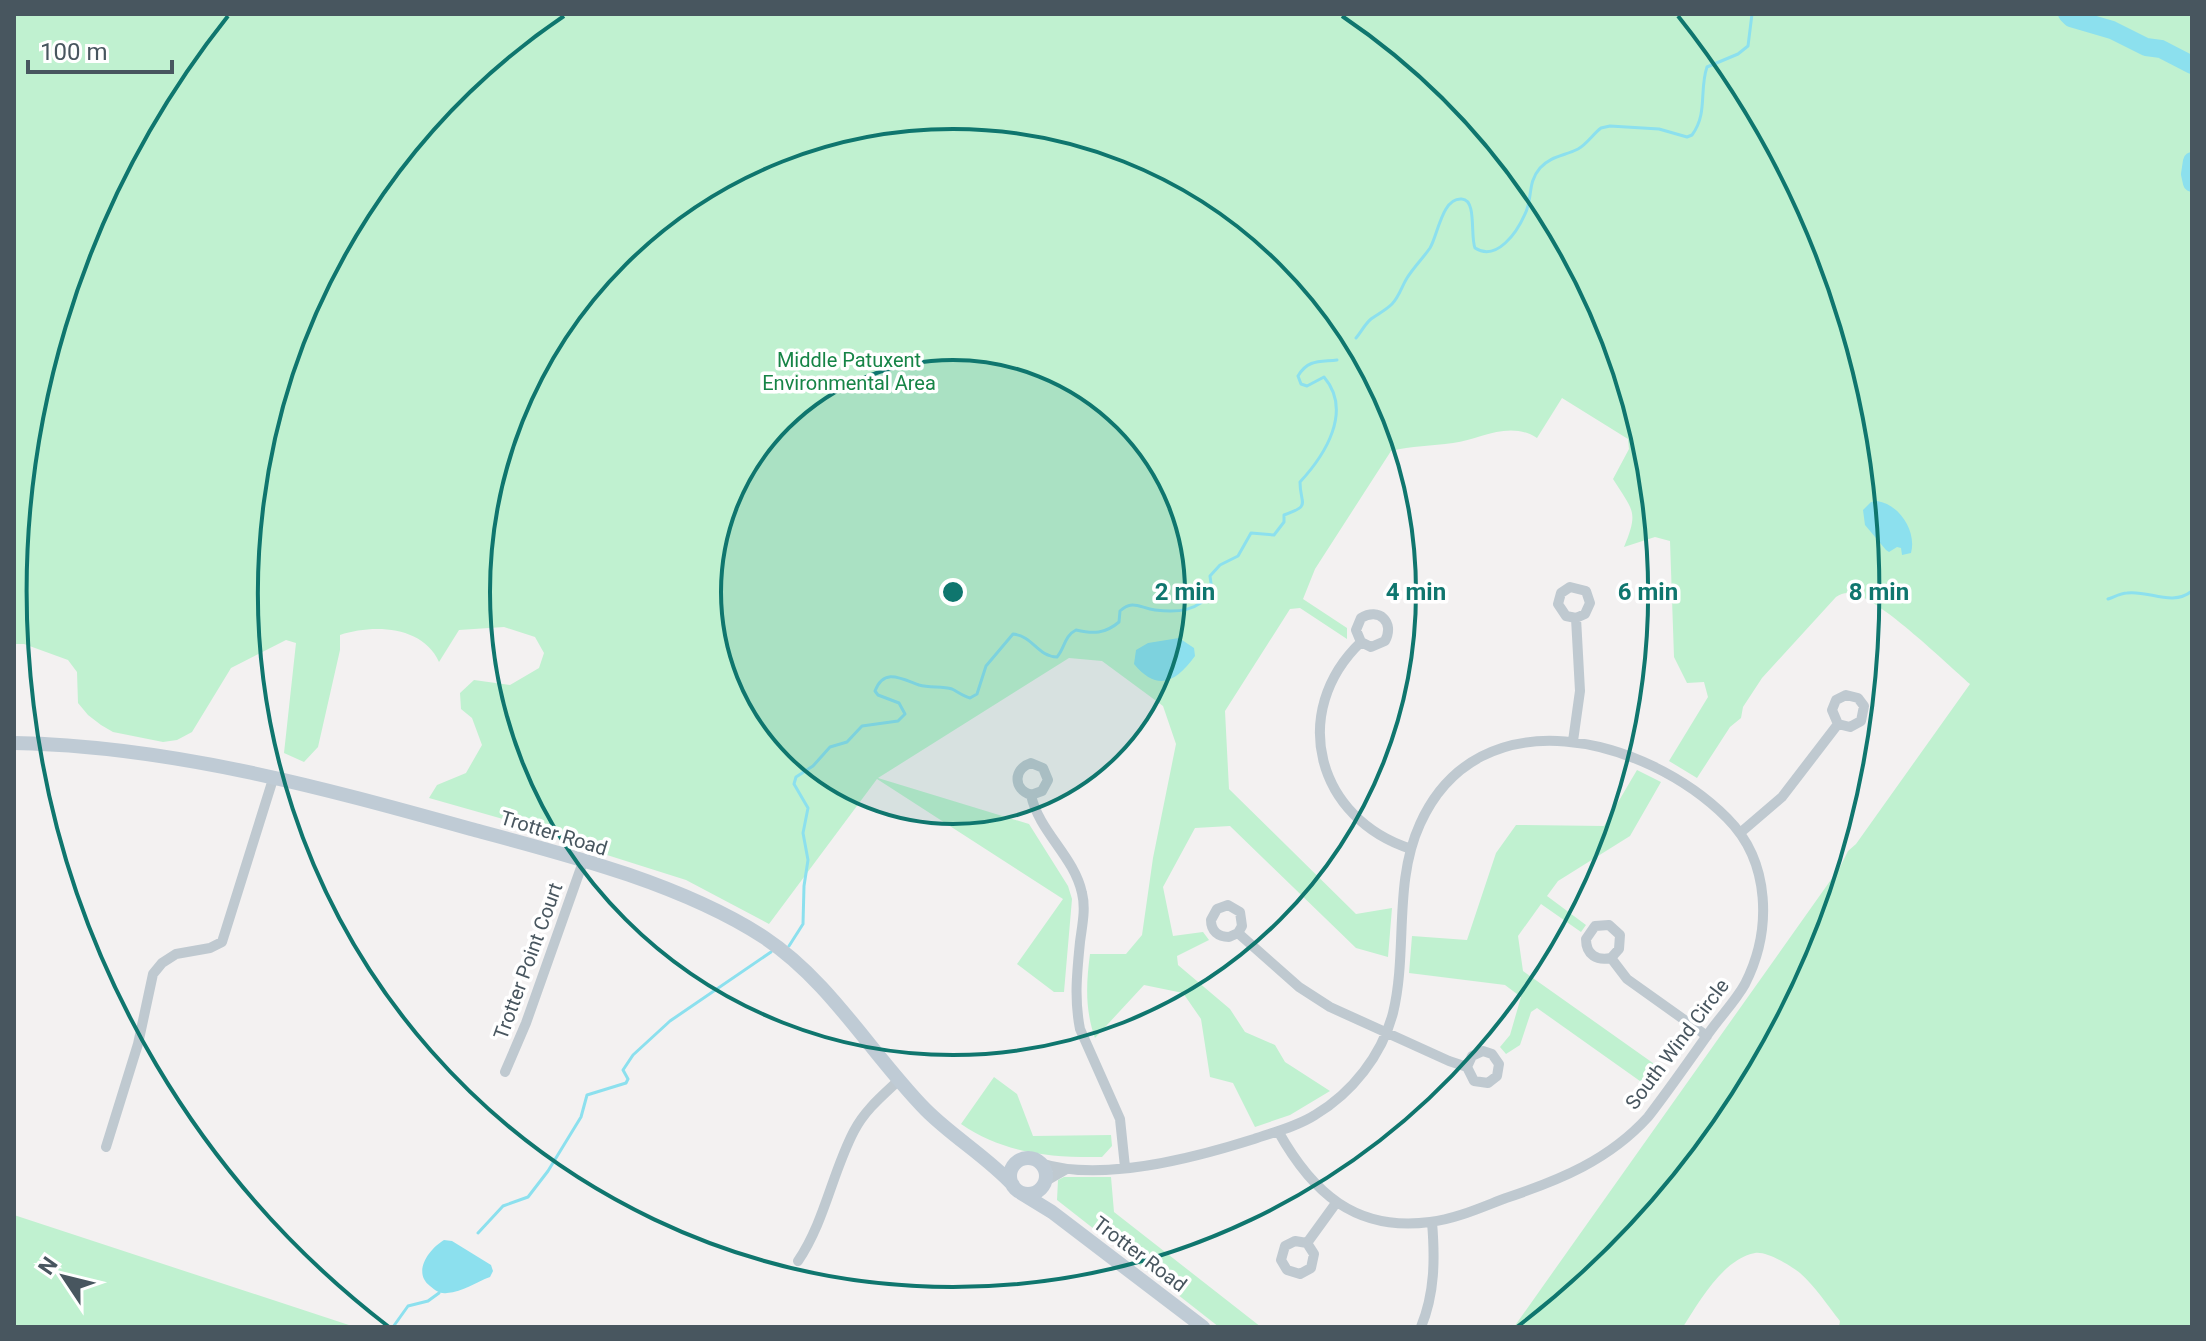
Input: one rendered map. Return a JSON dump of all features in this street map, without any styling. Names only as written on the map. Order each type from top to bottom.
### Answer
[{"type":"street","points":[[1573,741],[1580,691],[1576,618]]},
{"type":"street","points":[[1361,642],[1336,674],[1323,706],[1320,742],[1324,761],[1338,797],[1350,813],[1378,836],[1411,849]]},
{"type":"street","points":[[1740,833],[1782,797],[1838,724]]},
{"type":"street","name":"South Wind Circle","points":[[1045,1182],[1059,1172],[1071,1169],[1125,1167],[1197,1156],[1278,1131],[1316,1115],[1345,1092],[1369,1064],[1386,1032],[1396,995],[1411,849],[1430,806],[1452,779],[1489,754],[1514,744],[1533,741],[1573,741],[1621,753],[1662,770],[1704,798],[1740,833],[1750,850],[1762,886],[1764,923],[1761,941],[1743,987],[1648,1117],[1609,1152],[1552,1183],[1432,1222],[1395,1223],[1336,1203],[1306,1175],[1278,1131]]},
{"type":"street","name":"Trotter Road","points":[[14,743],[142,752],[274,776],[499,836],[696,902],[783,951],[820,988],[929,1113],[986,1159],[1017,1189],[1203,1327]]},
{"type":"street","points":[[106,1147],[138,1044],[153,974],[176,954],[210,948],[222,942],[274,776]]},
{"type":"street","points":[[1031,795],[1037,816],[1081,887],[1084,910],[1075,983],[1077,1013],[1080,1029],[1120,1119],[1125,1167]]},
{"type":"street","name":"Trotter Point Court","points":[[505,1072],[526,1023],[583,862]]},
{"type":"street","points":[[1238,933],[1299,987],[1330,1007],[1467,1067]]},
{"type":"street","points":[[1611,958],[1627,979],[1707,1036]]},
{"type":"street","points":[[798,1261],[812,1240],[854,1131],[874,1104],[899,1080]]},
{"type":"street","points":[[986,1159],[1000,1162],[1030,1158],[1040,1163],[1045,1171],[1045,1196],[1052,1212]]},
{"type":"street","points":[[1019,1160],[1010,1174],[1017,1189],[1034,1193],[1045,1182]]},
{"type":"street","name":"South Wind Circle","points":[[1040,1163],[1071,1169]]},
{"type":"street","points":[[1307,1243],[1336,1203]]},
{"type":"street","points":[[1421,1327],[1433,1281],[1432,1222]]},
{"type":"green space","name":"Middle Patuxent Environmental Area","points":[[14,14],[2192,14],[2192,1327],[1839,1327],[1840,1321],[1806,1278],[1785,1263],[1755,1253],[1743,1257],[1722,1272],[1683,1327],[1514,1327],[1840,867],[1848,851],[1970,684],[1880,608],[1854,594],[1842,594],[1762,678],[1743,707],[1741,718],[1730,727],[1697,778],[1669,761],[1708,697],[1704,682],[1687,683],[1674,657],[1670,541],[1655,537],[1624,547],[1632,512],[1613,479],[1629,449],[1628,439],[1562,398],[1537,438],[1526,433],[1506,431],[1453,443],[1391,451],[1315,569],[1303,599],[1347,628],[1347,639],[1300,608],[1290,609],[1225,711],[1229,789],[1356,914],[1392,908],[1388,957],[1356,948],[1230,826],[1195,828],[1163,887],[1173,936],[1203,932],[1209,940],[1177,956],[1178,965],[1230,1009],[1245,1032],[1275,1045],[1285,1062],[1330,1091],[1290,1115],[1255,1127],[1233,1083],[1210,1077],[1201,1019],[1183,993],[1144,985],[1095,1038],[1087,997],[1090,954],[1126,954],[1142,935],[1153,858],[1176,744],[1163,706],[1102,661],[1069,658],[878,778],[1029,824],[1068,886],[1072,899],[1064,992],[1054,992],[1017,964],[1063,899],[877,779],[769,924],[686,880],[607,855],[609,849],[429,798],[437,785],[466,773],[482,745],[472,718],[461,709],[460,693],[474,680],[510,685],[539,668],[544,653],[535,637],[504,627],[459,630],[439,662],[422,641],[396,631],[368,630],[340,635],[340,650],[318,747],[304,762],[284,753],[296,643],[286,640],[231,668],[192,732],[177,740],[163,742],[113,732],[101,725],[78,703],[77,672],[68,660],[24,644],[14,644]]},
{"type":"green space","points":[[1637,770],[1661,782],[1630,836],[1558,881],[1547,896],[1586,925],[1581,932],[1541,904],[1518,936],[1523,971],[1667,1073],[1654,1091],[1537,1008],[1531,1012],[1520,1045],[1506,1054],[1500,1047],[1510,1035],[1521,997],[1505,985],[1409,973],[1412,936],[1467,940],[1496,853],[1516,825],[1604,826]]},
{"type":"green space","points":[[994,1077],[1017,1094],[1033,1136],[1111,1135],[1112,1146],[1102,1157],[1046,1155],[994,1142],[977,1134],[961,1124]]},
{"type":"green space","points":[[1064,1177],[1111,1177],[1114,1212],[1261,1327],[1219,1327],[1057,1200],[1058,1180]]},
{"type":"green space","points":[[14,1215],[355,1327],[14,1327]]},
{"type":"water","points":[[1871,502],[1892,507],[1904,520],[1911,536],[1911,553],[1902,555],[1901,548],[1897,547],[1889,552],[1865,525],[1863,510]]},
{"type":"water","points":[[1179,638],[1194,648],[1195,656],[1174,677],[1159,681],[1134,664],[1136,650],[1148,643]]},
{"type":"water","points":[[444,1240],[452,1241],[491,1265],[493,1271],[490,1277],[453,1292],[442,1293],[432,1288],[422,1274],[423,1268],[428,1255]]},
{"type":"waterway","points":[[1356,338],[1369,321],[1394,301],[1430,248],[1445,210],[1455,200],[1462,199],[1470,205],[1475,248],[1491,251],[1505,243],[1521,221],[1533,179],[1540,168],[1581,147],[1601,128],[1659,129],[1687,137],[1692,135],[1702,110],[1707,67],[1738,54],[1748,46],[1752,14]]},
{"type":"waterway","points":[[2067,14],[2071,18],[2112,30],[2146,47],[2161,49],[2192,65]]},
{"type":"waterway","points":[[2192,161],[2192,183]]},
{"type":"waterway","points":[[789,946],[803,924],[808,860],[803,833],[808,808],[794,784],[796,777],[813,766],[830,747],[847,742],[862,726],[898,721],[905,714],[899,703],[875,691],[883,679],[894,677],[923,686],[952,689],[970,698],[977,694],[986,666],[1013,634],[1026,638],[1044,653],[1057,657],[1076,630],[1093,632],[1109,629],[1119,622],[1120,611],[1129,606],[1172,611],[1201,603],[1212,591],[1210,576],[1220,565],[1238,556],[1251,533],[1274,535],[1284,522],[1284,515],[1301,506],[1300,482],[1326,446],[1336,418],[1336,404],[1324,377],[1307,386],[1301,384],[1298,376],[1310,364],[1337,360]]},
{"type":"waterway","points":[[2108,599],[2135,593],[2176,598],[2192,591]]},
{"type":"waterway","points":[[478,1233],[503,1206],[528,1197],[581,1117],[587,1095],[626,1083],[628,1079],[623,1070],[633,1055],[670,1021],[771,952]]},
{"type":"waterway","points":[[393,1327],[408,1306],[428,1301],[439,1293]]}]
